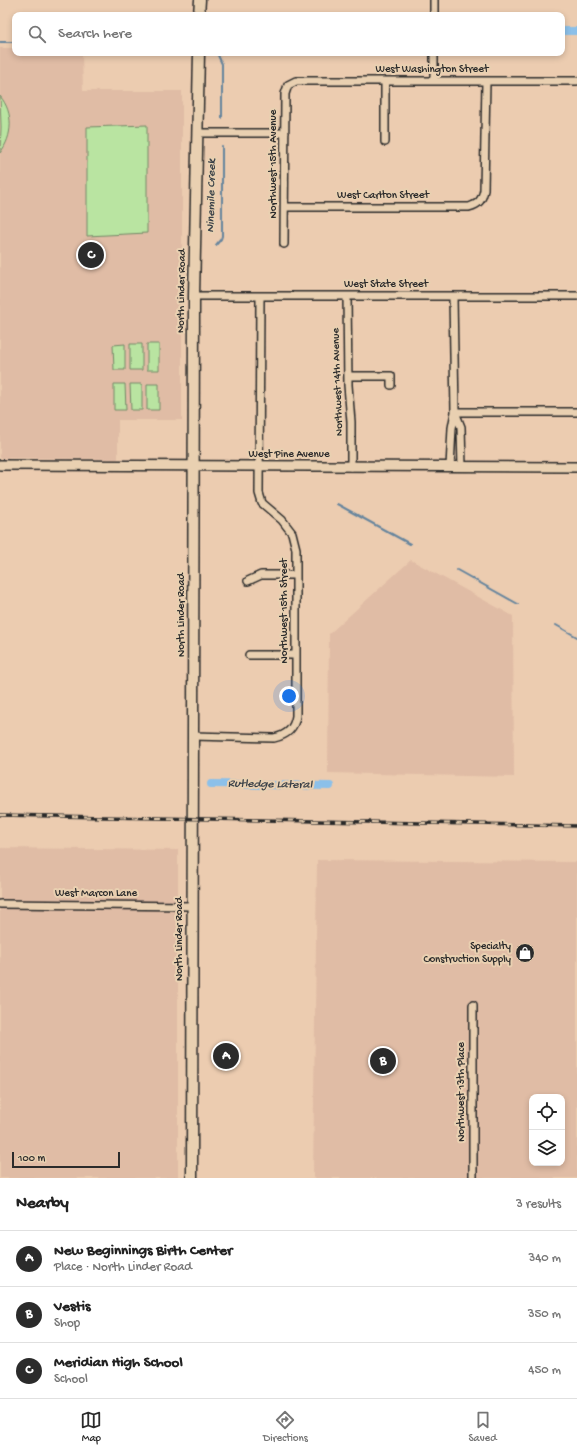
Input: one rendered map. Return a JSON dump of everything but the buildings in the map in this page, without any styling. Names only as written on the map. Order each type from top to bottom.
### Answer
[{"type":"main road","points":[[199,12],[200,0]]},
{"type":"main road","name":"North Linder Road","points":[[192,1178],[194,296],[199,56]]},
{"type":"street","points":[[434,0],[434,12]]},
{"type":"street","points":[[434,56],[434,81]]},
{"type":"street","name":"West Washington Street","points":[[288,85],[296,81],[577,81]]},
{"type":"street","points":[[385,81],[385,142]]},
{"type":"street","name":"West Carlton Street","points":[[285,207],[469,207],[480,202],[484,190],[486,81]]},
{"type":"street","name":"Northwest 15th Avenue","points":[[284,244],[285,94],[288,85]]},
{"type":"street","points":[[198,133],[285,133]]},
{"type":"street","name":"West State Street","points":[[194,296],[577,296]]},
{"type":"street","points":[[255,507],[262,503],[259,493],[260,296]]},
{"type":"street","name":"Northwest 14th Avenue","points":[[347,296],[351,467]]},
{"type":"street","points":[[450,467],[452,428],[455,412],[453,297]]},
{"type":"street","points":[[348,376],[391,376],[391,385]]},
{"type":"street","points":[[455,412],[577,412]]},
{"type":"street","points":[[455,412],[461,427],[462,467]]},
{"type":"street","name":"West Pine Avenue","points":[[0,465],[577,467]]},
{"type":"street","name":"Northwest 15th Street","points":[[193,736],[274,738],[283,736],[290,731],[295,724],[296,549],[292,533],[282,520],[262,503]]},
{"type":"street","points":[[248,581],[261,575],[296,575]]},
{"type":"street","points":[[249,655],[296,655]]},
{"type":"street","name":"West Marcon Lane","points":[[0,904],[192,906]]},
{"type":"street","name":"Northwest 13th Place","points":[[473,1005],[473,1178]]},
{"type":"shaded area","points":[[0,48],[12,48],[12,56],[82,56],[83,91],[182,91],[182,420],[118,420],[118,459],[0,458]]},
{"type":"shaded area","points":[[411,560],[513,616],[514,777],[328,773],[329,634]]},
{"type":"shaded area","points":[[0,848],[178,850],[178,1178],[0,1178]]},
{"type":"shaded area","points":[[317,860],[577,862],[577,1178],[313,1178]]},
{"type":"green space","points":[[0,96],[8,110],[10,124],[7,139],[0,153],[1,127]]},
{"type":"green space","points":[[147,125],[147,233],[87,236],[87,127]]},
{"type":"green space","points":[[125,344],[125,370],[114,370],[113,345]]},
{"type":"green space","points":[[130,344],[142,344],[142,370],[130,370]]},
{"type":"green space","points":[[147,344],[159,344],[159,370],[147,370]]},
{"type":"green space","points":[[114,384],[125,384],[126,410],[114,410]]},
{"type":"green space","points":[[130,384],[142,384],[142,410],[131,410]]},
{"type":"green space","points":[[147,384],[159,384],[159,410],[147,410]]},
{"type":"waterway","points":[[565,31],[577,31]]},
{"type":"waterway","name":"Ninemile Creek","points":[[0,42],[12,42]]},
{"type":"waterway","name":"Ninemile Creek","points":[[218,56],[222,64],[222,118]]},
{"type":"waterway","name":"Ninemile Creek","points":[[216,245],[222,236],[222,146]]},
{"type":"waterway","name":"Ninemile Creek","points":[[337,504],[410,544]]},
{"type":"waterway","name":"Ninemile Creek","points":[[457,570],[518,604]]},
{"type":"waterway","name":"Ninemile Creek","points":[[556,625],[577,637]]},
{"type":"waterway","name":"Rutledge Lateral","points":[[211,784],[330,786]]},
{"type":"railway","points":[[0,815],[577,826]]},
{"type":"place","name":"Meridian High School","points":[[91,255]]},
{"type":"place","name":"Specialty Construction Supply","points":[[525,953]]},
{"type":"place","name":"New Beginnings Birth Center","points":[[226,1056]]},
{"type":"place","name":"Vestis","points":[[383,1061]]}]
